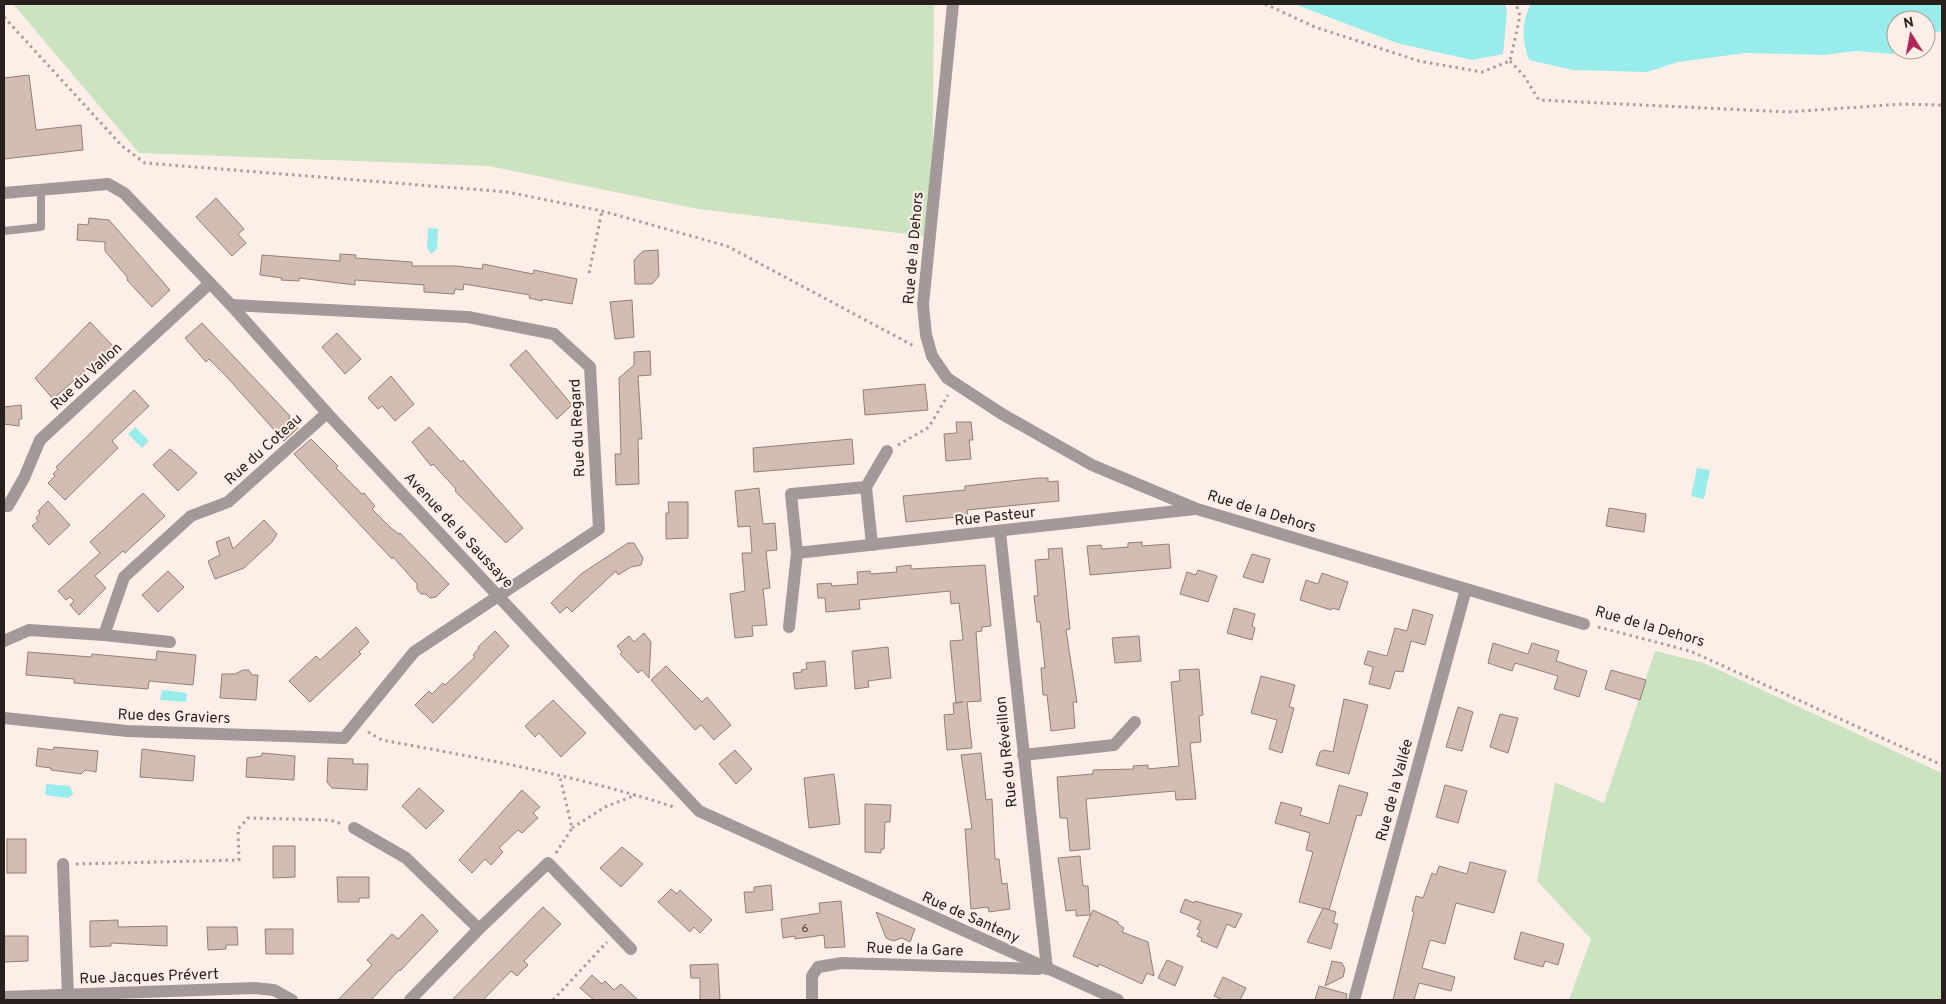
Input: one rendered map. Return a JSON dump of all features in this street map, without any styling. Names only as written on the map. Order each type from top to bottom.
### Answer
[{"type":"street","name":"Rue de la Dehors","points":[[953,4],[923,305],[926,335],[932,356],[947,378],[1002,414],[1092,466],[1197,509],[1584,624]]},
{"type":"street","name":"Avenue de la Saussaye","points":[[41,190],[108,184],[124,193],[231,305],[327,413],[699,812],[812,864]]},
{"type":"street","points":[[4,194],[41,190]]},
{"type":"street","name":"Rue du Vallon","points":[[4,506],[8,506],[24,478],[40,440],[210,283]]},
{"type":"street","name":"Rue du Regard","points":[[231,305],[468,317],[554,334],[590,367],[598,529],[499,597],[414,652],[344,738]]},
{"type":"street","name":"Rue du Coteau","points":[[104,635],[124,577],[191,516],[228,502],[327,413]]},
{"type":"street","points":[[872,545],[866,487],[887,451]]},
{"type":"street","points":[[789,627],[797,553],[791,494],[866,487]]},
{"type":"street","name":"Rue Pasteur","points":[[797,553],[1197,509]]},
{"type":"street","name":"Rue du Réveillon","points":[[1000,532],[1022,755],[1047,969]]},
{"type":"street","name":"Rue de la Vallée","points":[[1354,1000],[1466,589]]},
{"type":"street","points":[[4,641],[29,630],[170,642]]},
{"type":"street","name":"Rue des Graviers","points":[[4,718],[127,731],[344,738]]},
{"type":"street","points":[[1022,755],[1114,745],[1135,722]]},
{"type":"street","points":[[354,828],[406,858],[479,929]]},
{"type":"street","points":[[63,864],[68,996]]},
{"type":"street","points":[[410,1000],[479,929],[548,864],[631,949]]},
{"type":"street","name":"Rue de Santeny","points":[[812,864],[1118,1000]]},
{"type":"street","name":"Rue de la Gare","points":[[812,1000],[812,976],[818,967],[842,963],[1047,969]]},
{"type":"street","name":"Rue Jacques Prévert","points":[[4,997],[254,988],[274,990],[292,1000]]},
{"type":"lane","points":[[4,231],[41,227],[41,190]]},
{"type":"path","points":[[1266,4],[1315,26],[1419,61],[1482,72],[1510,61]]},
{"type":"path","points":[[1510,61],[1520,16],[1516,4]]},
{"type":"path","points":[[4,17],[122,146],[145,163],[507,192],[602,211],[727,246],[932,356]]},
{"type":"path","points":[[1510,61],[1524,76],[1539,100],[1788,112],[1902,104],[1942,104]]},
{"type":"path","points":[[589,273],[602,211]]},
{"type":"path","points":[[887,451],[930,427],[955,384]]},
{"type":"path","name":"Rue de la Dehors","points":[[1584,624],[1690,651],[1942,765]]},
{"type":"path","points":[[355,725],[382,740],[484,758],[699,812]]},
{"type":"path","points":[[560,777],[572,828]]},
{"type":"path","points":[[548,864],[572,828],[605,808],[637,795]]},
{"type":"path","points":[[63,864],[239,860],[238,829],[248,818],[330,820],[354,828]]},
{"type":"path","points":[[553,1000],[616,932]]},
{"type":"green space","points":[[13,4],[934,4],[932,237],[698,209],[489,166],[139,153]]},
{"type":"green space","points":[[1655,651],[1704,663],[1942,773],[1942,1000],[1569,1000],[1591,939],[1537,881],[1555,782],[1604,803]]},
{"type":"water","points":[[1294,4],[1505,4],[1507,12],[1503,54],[1472,60],[1397,43]]},
{"type":"water","points":[[1531,4],[1942,4],[1942,31],[1936,32],[1936,10],[1886,10],[1886,53],[1856,51],[1824,55],[1746,53],[1678,62],[1647,72],[1573,70],[1529,60],[1524,32],[1525,17]]},
{"type":"water","points":[[428,228],[438,229],[437,249],[431,254],[427,248]]},
{"type":"water","points":[[135,427],[149,441],[142,448],[128,434]]},
{"type":"water","points":[[1697,468],[1710,470],[1704,499],[1691,496]]},
{"type":"water","points":[[162,690],[187,693],[186,702],[160,700]]},
{"type":"water","points":[[46,784],[70,786],[73,794],[69,798],[45,795]]},
{"type":"building","points":[[29,75],[36,130],[81,125],[83,150],[4,159],[4,78]]},
{"type":"building","points":[[216,198],[244,229],[238,234],[246,243],[232,256],[196,217]]},
{"type":"building","points":[[89,218],[109,220],[170,290],[152,307],[127,280],[128,278],[105,251],[105,242],[77,240],[78,224],[88,225]]},
{"type":"building","points":[[658,250],[659,276],[652,284],[635,284],[634,260],[643,251]]},
{"type":"building","points":[[340,254],[356,255],[355,258],[412,262],[412,266],[456,266],[482,269],[483,264],[533,274],[534,270],[577,279],[572,304],[542,299],[542,301],[529,298],[530,295],[464,284],[463,290],[455,289],[454,294],[424,292],[424,285],[355,280],[355,285],[299,278],[299,281],[281,280],[282,278],[260,275],[262,255],[340,261]]},
{"type":"building","points":[[632,300],[634,337],[615,339],[610,302]]},
{"type":"building","points":[[90,322],[113,346],[53,399],[35,378]]},
{"type":"building","points":[[202,323],[290,416],[289,418],[298,428],[284,441],[226,376],[209,359],[206,362],[185,338]]},
{"type":"building","points":[[337,333],[361,359],[345,374],[322,347]]},
{"type":"building","points":[[526,350],[572,405],[557,419],[510,365]]},
{"type":"building","points":[[650,351],[651,375],[638,376],[642,439],[638,439],[639,484],[616,485],[615,454],[621,454],[619,378],[634,365],[634,352]]},
{"type":"building","points":[[391,376],[414,404],[395,421],[382,406],[378,409],[368,398]]},
{"type":"building","points":[[925,384],[928,410],[865,415],[863,390]]},
{"type":"building","points":[[134,390],[149,406],[112,441],[118,448],[65,500],[48,483],[55,476],[53,474],[58,469],[56,467]]},
{"type":"building","points":[[21,405],[22,419],[19,419],[19,426],[4,424],[4,407]]},
{"type":"building","points":[[956,422],[971,422],[973,440],[969,440],[971,459],[946,461],[944,434],[957,433]]},
{"type":"building","points":[[429,427],[461,462],[463,460],[523,528],[506,543],[455,491],[456,489],[433,464],[431,466],[412,442]]},
{"type":"building","points":[[311,439],[338,466],[336,468],[362,494],[364,493],[375,506],[372,509],[391,528],[400,533],[449,584],[436,597],[430,598],[426,594],[421,594],[417,589],[417,584],[393,557],[392,559],[294,454]]},
{"type":"building","points":[[852,439],[854,464],[754,472],[753,448]]},
{"type":"building","points":[[170,449],[197,473],[178,491],[153,465]]},
{"type":"building","points":[[1048,478],[1048,482],[1058,481],[1059,501],[967,510],[968,516],[906,522],[903,496],[965,490],[965,486]]},
{"type":"building","points":[[759,488],[763,524],[775,523],[777,550],[766,551],[770,588],[763,589],[767,625],[752,626],[753,636],[735,638],[730,594],[745,591],[742,553],[752,553],[750,526],[738,527],[735,491]]},
{"type":"building","points":[[143,493],[165,516],[125,553],[123,551],[95,576],[106,588],[79,615],[70,605],[74,601],[70,597],[66,600],[58,591],[100,553],[90,542]]},
{"type":"building","points":[[48,501],[70,525],[49,545],[32,526],[38,521],[36,518],[40,513],[38,511]]},
{"type":"building","points":[[668,502],[688,502],[688,538],[666,539],[666,513],[669,513]]},
{"type":"building","points":[[1609,508],[1646,514],[1644,532],[1606,526]]},
{"type":"building","points":[[264,520],[277,534],[272,542],[244,568],[215,579],[208,561],[220,555],[216,542],[229,537],[233,549]]},
{"type":"building","points":[[1142,542],[1142,546],[1169,544],[1171,568],[1090,575],[1087,546],[1101,545],[1102,549],[1128,547],[1128,543]]},
{"type":"building","points":[[628,543],[634,543],[643,558],[641,565],[631,567],[618,575],[616,571],[572,612],[567,607],[560,613],[551,603],[581,574]]},
{"type":"building","points":[[1062,548],[1070,629],[1066,630],[1077,702],[1073,702],[1075,728],[1051,731],[1047,695],[1043,695],[1041,668],[1045,668],[1040,622],[1037,622],[1034,596],[1038,596],[1035,560],[1049,559],[1048,549]]},
{"type":"building","points":[[1252,554],[1270,559],[1263,583],[1243,577]]},
{"type":"building","points":[[911,565],[911,569],[985,565],[991,626],[982,627],[982,631],[976,632],[981,701],[967,702],[972,748],[947,750],[944,715],[954,714],[953,703],[956,703],[950,641],[963,640],[959,603],[951,604],[950,591],[859,600],[860,609],[826,612],[825,598],[818,598],[817,584],[831,583],[832,586],[858,584],[857,572],[870,571],[871,574],[897,572],[896,567]]},
{"type":"building","points":[[1198,570],[1217,576],[1208,602],[1180,594],[1187,572],[1196,575]]},
{"type":"building","points":[[168,571],[184,587],[158,612],[142,595]]},
{"type":"building","points":[[1322,573],[1348,582],[1339,610],[1332,608],[1331,610],[1300,600],[1306,580],[1318,584]]},
{"type":"building","points":[[1234,608],[1255,614],[1252,626],[1255,628],[1252,640],[1227,633]]},
{"type":"building","points":[[1413,609],[1433,615],[1425,645],[1411,641],[1403,672],[1395,671],[1390,689],[1369,684],[1373,667],[1364,664],[1368,651],[1387,656],[1395,628],[1407,631]]},
{"type":"building","points":[[356,627],[369,642],[359,652],[361,654],[310,702],[289,681],[316,656],[320,660]]},
{"type":"building","points":[[495,631],[509,646],[433,723],[415,705],[429,691],[432,694],[443,683],[445,685],[475,657],[473,655],[478,647]]},
{"type":"building","points":[[644,633],[651,642],[649,678],[642,670],[638,673],[620,654],[622,652],[617,646],[629,636],[634,642]]},
{"type":"building","points":[[1139,636],[1141,661],[1115,663],[1112,638]]},
{"type":"building","points":[[1493,643],[1528,654],[1532,643],[1559,651],[1556,661],[1587,671],[1579,697],[1554,689],[1558,676],[1515,663],[1512,671],[1488,663]]},
{"type":"building","points":[[888,647],[891,678],[868,681],[869,687],[855,689],[852,651]]},
{"type":"building","points":[[157,651],[196,655],[193,685],[149,681],[148,689],[74,683],[74,679],[26,675],[28,652],[91,657],[92,654],[156,660]]},
{"type":"building","points":[[825,661],[827,686],[795,689],[793,673],[802,672],[801,670],[807,669],[806,663]]},
{"type":"building","points":[[666,666],[702,702],[707,697],[731,725],[714,740],[701,725],[695,730],[651,680]]},
{"type":"building","points":[[1199,669],[1203,715],[1199,716],[1201,742],[1190,743],[1196,799],[1176,800],[1175,791],[1086,799],[1090,849],[1070,851],[1067,818],[1060,818],[1057,777],[1093,774],[1093,770],[1134,769],[1133,766],[1148,765],[1148,769],[1179,766],[1171,682],[1180,681],[1179,670]]},
{"type":"building","points":[[243,670],[249,670],[252,675],[258,675],[256,700],[220,698],[222,674],[235,674]]},
{"type":"building","points":[[1611,670],[1646,680],[1640,700],[1605,689]]},
{"type":"building","points":[[1261,676],[1295,685],[1289,707],[1294,708],[1282,753],[1269,749],[1277,720],[1251,713]]},
{"type":"building","points":[[1344,699],[1368,705],[1349,774],[1316,765],[1320,752],[1324,750],[1333,752]]},
{"type":"building","points":[[553,700],[586,733],[561,757],[539,733],[535,737],[525,726]]},
{"type":"building","points":[[1458,707],[1473,712],[1462,751],[1446,747]]},
{"type":"building","points":[[1500,714],[1518,718],[1508,753],[1490,747]]},
{"type":"building","points":[[54,747],[98,751],[96,772],[85,770],[81,774],[36,766],[38,748],[53,750]]},
{"type":"building","points":[[142,749],[195,756],[193,781],[140,777]]},
{"type":"building","points":[[735,750],[752,769],[736,784],[719,764]]},
{"type":"building","points":[[262,753],[295,756],[294,780],[246,777],[247,758],[262,756]]},
{"type":"building","points":[[981,753],[986,800],[992,799],[995,859],[999,859],[1002,884],[1007,883],[1010,909],[989,912],[988,907],[971,909],[965,829],[972,829],[961,755]]},
{"type":"building","points":[[328,758],[353,759],[353,764],[368,764],[367,790],[332,788],[327,782]]},
{"type":"building","points":[[834,774],[840,824],[809,828],[804,778]]},
{"type":"building","points":[[1339,785],[1368,793],[1361,816],[1357,815],[1329,910],[1299,902],[1313,852],[1306,850],[1310,833],[1275,823],[1281,802],[1302,808],[1300,815],[1329,824]]},
{"type":"building","points":[[1445,785],[1467,791],[1458,823],[1436,817]]},
{"type":"building","points":[[419,788],[444,811],[426,829],[402,806]]},
{"type":"building","points":[[522,790],[540,807],[533,813],[538,818],[522,833],[518,830],[499,848],[503,852],[491,865],[485,859],[472,873],[459,860]]},
{"type":"building","points":[[865,804],[891,805],[890,822],[885,822],[884,849],[881,849],[881,853],[865,852]]},
{"type":"building","points":[[7,839],[26,839],[26,873],[7,873]]},
{"type":"building","points":[[273,846],[295,846],[295,877],[273,878]]},
{"type":"building","points":[[622,847],[643,864],[621,887],[600,868]]},
{"type":"building","points":[[1080,856],[1083,886],[1088,886],[1090,915],[1076,916],[1076,910],[1066,911],[1058,858]]},
{"type":"building","points":[[1470,862],[1506,871],[1494,913],[1456,903],[1445,944],[1430,940],[1422,968],[1455,977],[1451,991],[1419,983],[1414,1000],[1393,1000],[1414,912],[1412,911],[1416,896],[1423,898],[1432,873],[1436,875],[1439,866],[1467,874]]},
{"type":"building","points":[[337,877],[369,877],[369,898],[359,898],[359,902],[338,902]]},
{"type":"building","points":[[771,885],[773,910],[746,913],[744,892],[754,892],[754,887]]},
{"type":"building","points":[[671,889],[677,894],[680,890],[712,920],[700,933],[694,927],[690,932],[658,902]]},
{"type":"building","points":[[1185,899],[1194,903],[1195,901],[1242,914],[1235,928],[1227,924],[1217,948],[1201,941],[1202,938],[1197,936],[1200,930],[1197,929],[1201,921],[1180,912]]},
{"type":"building","points":[[841,901],[845,947],[825,948],[824,935],[795,939],[795,936],[783,938],[781,919],[820,913],[819,903]]},
{"type":"building","points":[[543,907],[561,924],[524,961],[528,965],[517,976],[511,971],[483,1000],[452,1000]]},
{"type":"building","points":[[1323,908],[1336,912],[1333,923],[1338,924],[1331,949],[1307,942]]},
{"type":"building","points":[[1093,910],[1118,922],[1124,928],[1122,932],[1148,942],[1154,976],[1147,973],[1142,984],[1099,964],[1098,967],[1073,956]]},
{"type":"building","points":[[876,912],[915,929],[910,942],[902,938],[893,941],[886,938]]},
{"type":"building","points":[[422,914],[438,931],[400,971],[371,1000],[338,1000],[372,965],[367,960],[392,934],[398,939]]},
{"type":"building","points":[[118,920],[118,927],[167,926],[167,946],[111,943],[111,946],[90,947],[90,921]]},
{"type":"building","points":[[207,927],[237,927],[238,945],[226,945],[226,949],[208,950]]},
{"type":"building","points":[[265,929],[293,929],[293,954],[266,954]]},
{"type":"building","points":[[1521,932],[1564,944],[1558,965],[1545,961],[1543,967],[1514,959]]},
{"type":"building","points":[[4,936],[28,936],[28,961],[4,962]]},
{"type":"building","points":[[1167,960],[1183,967],[1175,986],[1158,978]]},
{"type":"building","points":[[1332,961],[1342,963],[1345,969],[1343,977],[1325,986]]},
{"type":"building","points":[[718,964],[720,1000],[700,1000],[700,978],[691,978],[690,965]]},
{"type":"building","points":[[592,975],[602,984],[605,981],[614,990],[621,984],[638,1000],[594,1000],[580,988]]},
{"type":"building","points":[[1223,977],[1246,988],[1240,1000],[1223,1000],[1214,996]]},
{"type":"building","points":[[1319,986],[1347,994],[1346,1000],[1315,1000]]}]
